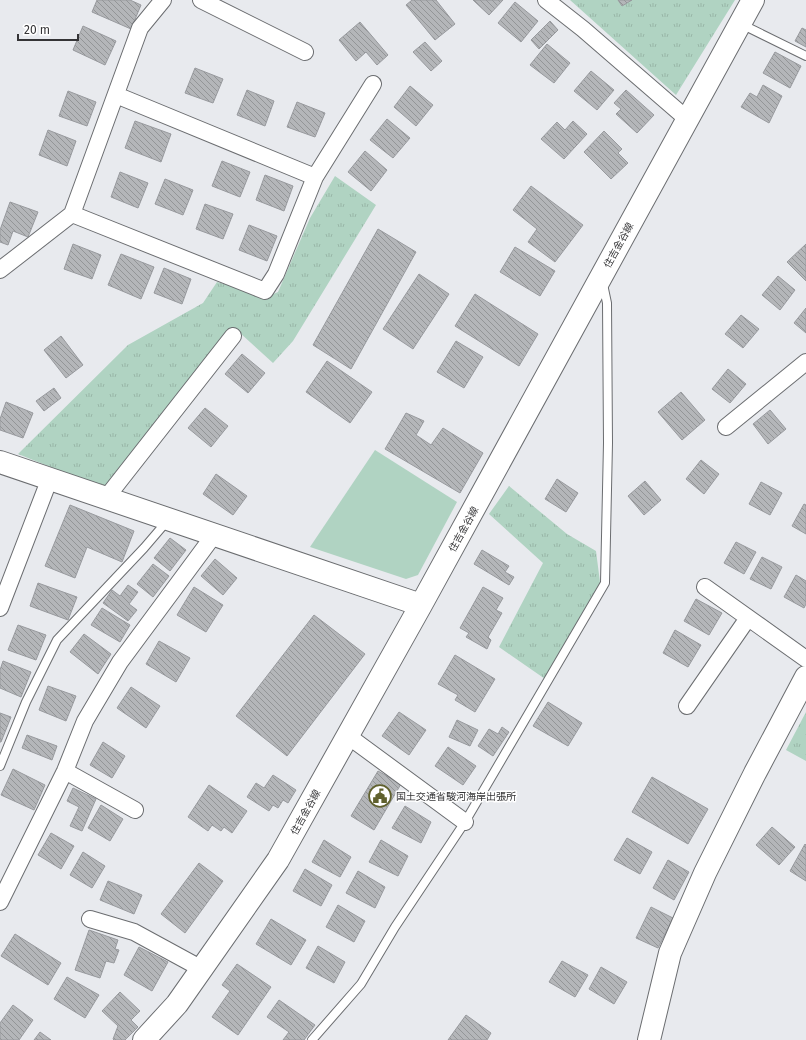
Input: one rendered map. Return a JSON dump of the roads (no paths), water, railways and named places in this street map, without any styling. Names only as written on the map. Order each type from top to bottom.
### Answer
[{"type":"main road","name":"住吉金谷線","points":[[144,1040],[177,1004],[278,860],[421,605],[753,0]]},
{"type":"main road","points":[[0,462],[421,605]]},
{"type":"main road","points":[[649,1040],[670,953],[705,873],[755,772],[806,677]]},
{"type":"street","points":[[0,270],[72,214],[140,28],[163,0]]},
{"type":"street","points":[[201,0],[305,52]]},
{"type":"street","points":[[546,0],[583,29],[687,119]]},
{"type":"street","points":[[72,214],[265,291],[276,274],[315,177],[373,84]]},
{"type":"street","points":[[116,95],[315,177]]},
{"type":"street","points":[[106,498],[233,336]]},
{"type":"street","points":[[726,427],[806,362]]},
{"type":"street","points":[[0,608],[50,478]]},
{"type":"street","points":[[0,902],[65,771],[85,721],[120,662],[214,534]]},
{"type":"street","points":[[705,587],[806,659]]},
{"type":"street","points":[[687,706],[748,618]]},
{"type":"street","points":[[348,736],[465,822]]},
{"type":"street","points":[[65,771],[136,810]]},
{"type":"street","points":[[90,919],[134,932],[202,969]]},
{"type":"lane","points":[[740,24],[806,56]]},
{"type":"lane","points":[[312,1040],[361,984],[395,926],[465,822],[605,583],[608,443],[607,303],[601,276]]},
{"type":"lane","points":[[0,766],[26,702],[57,640],[144,548],[169,519]]},
{"type":"place","name":"国土交通省駿河海岸出張所","points":[[380,796]]}]
